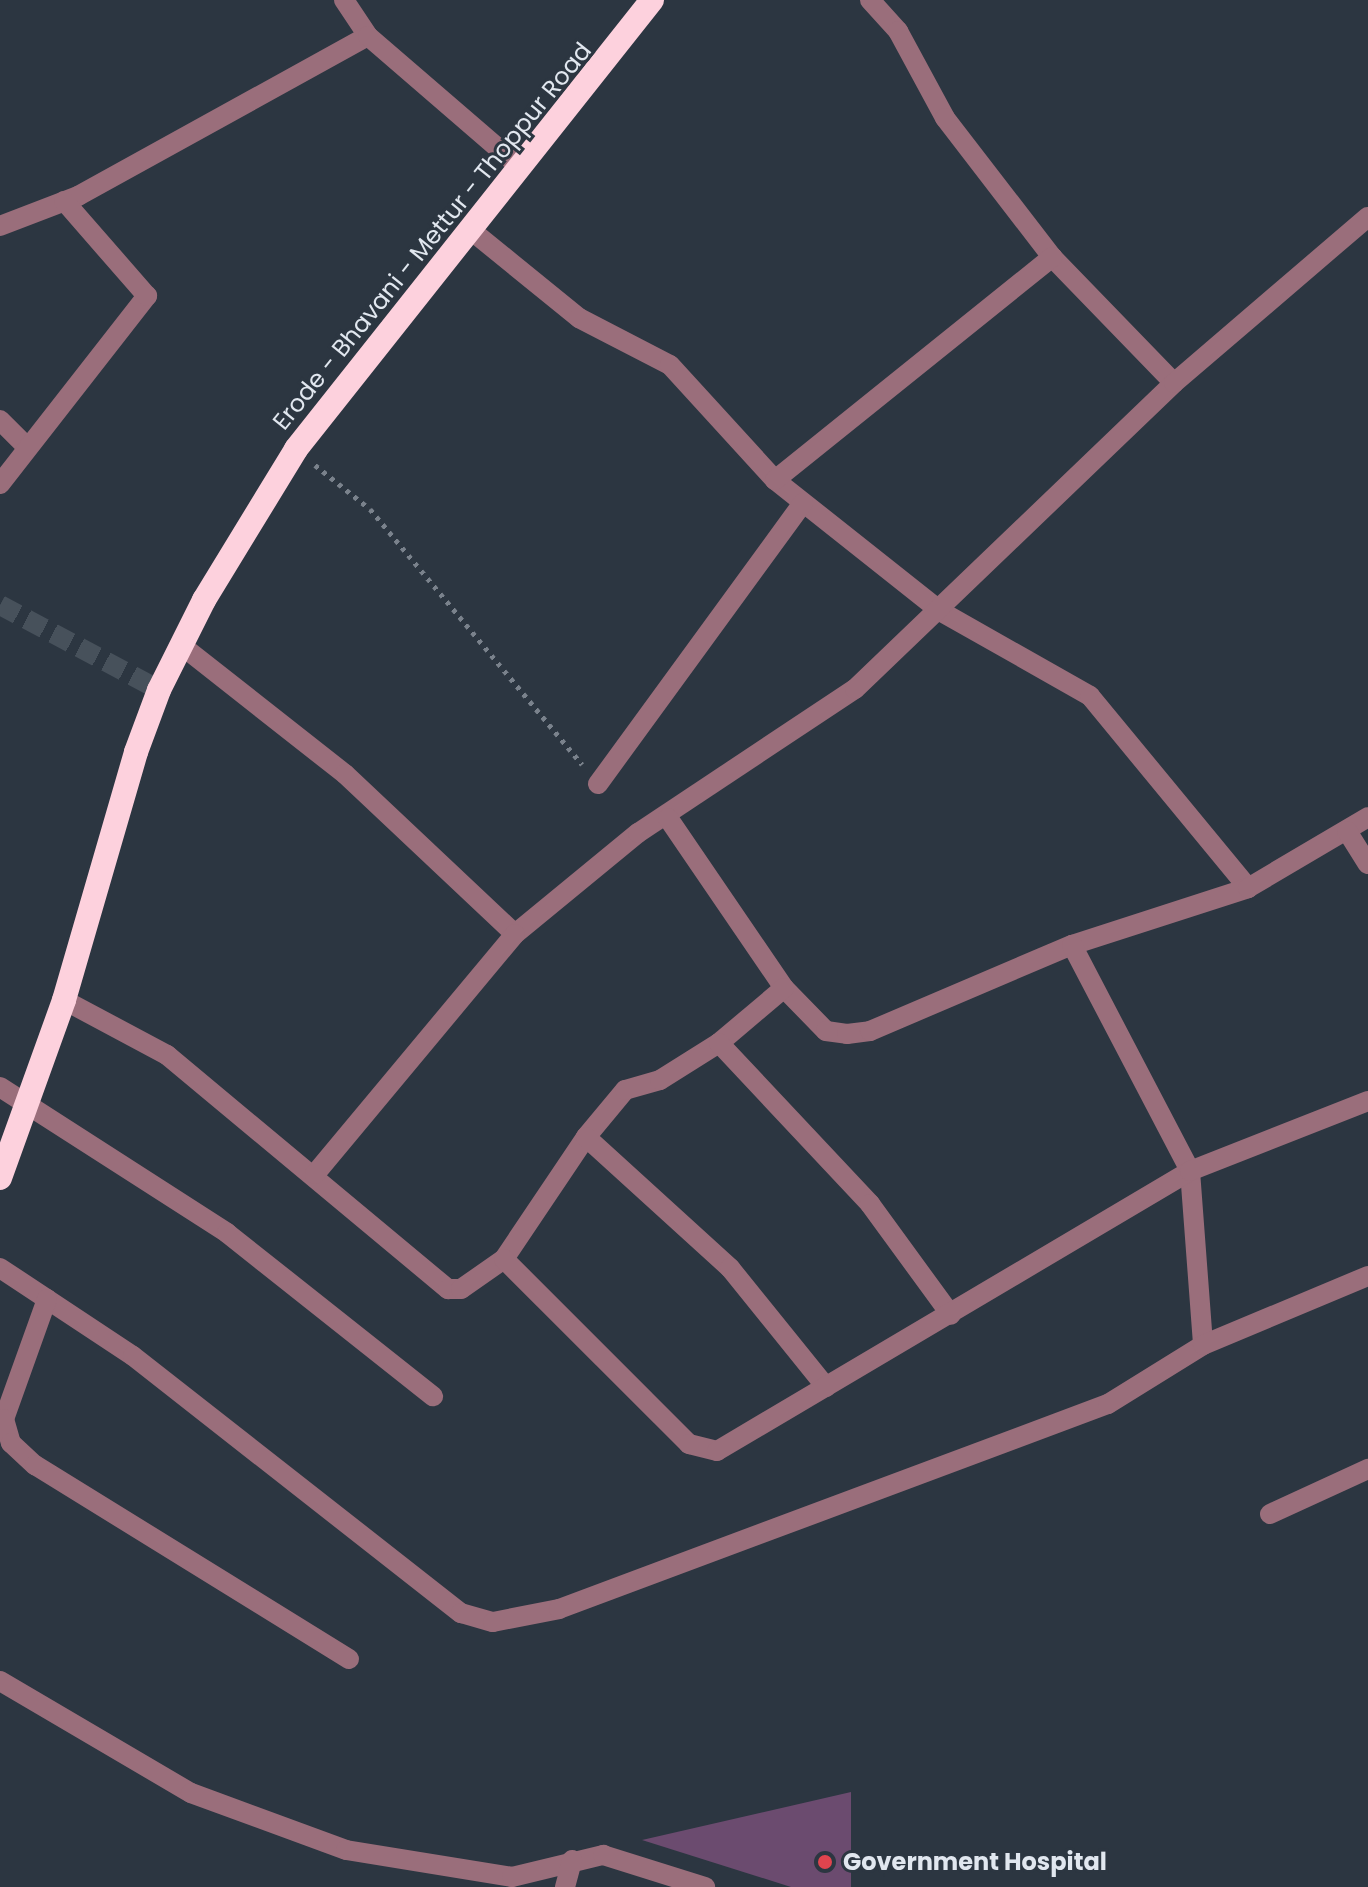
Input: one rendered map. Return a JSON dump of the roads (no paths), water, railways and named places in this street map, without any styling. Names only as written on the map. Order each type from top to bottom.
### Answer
[{"type":"highway","name":"Erode - Bhavani - Mettur - Thoppur Road","points":[[0,1178],[23,1104],[64,1000],[136,752],[181,645],[296,449],[472,231],[652,0]]},
{"type":"street","points":[[344,0],[368,36],[520,167]]},
{"type":"street","points":[[870,0],[898,31],[945,118],[1052,257],[1174,383]]},
{"type":"street","points":[[0,226],[64,201],[368,36]]},
{"type":"street","points":[[0,484],[147,296],[64,201]]},
{"type":"street","points":[[315,1174],[515,934],[638,833],[668,818],[855,689],[940,611],[1174,383],[1368,217]]},
{"type":"street","points":[[472,231],[579,318],[670,365],[775,480],[940,611],[1090,696],[1248,888]]},
{"type":"street","points":[[775,480],[1052,257]]},
{"type":"street","points":[[0,420],[27,447]]},
{"type":"street","points":[[598,784],[803,503]]},
{"type":"street","points":[[181,645],[345,774],[515,934]]},
{"type":"street","points":[[668,818],[784,988],[826,1031],[870,1031],[1072,945],[1248,888],[1368,817]]},
{"type":"street","points":[[1347,831],[1368,864]]},
{"type":"street","points":[[1072,945],[1190,1171],[1203,1345]]},
{"type":"street","points":[[64,1000],[167,1055],[315,1174],[448,1289],[472,1287],[504,1259],[586,1137],[625,1090],[660,1080],[719,1043],[784,988]]},
{"type":"street","points":[[719,1043],[870,1204],[951,1315]]},
{"type":"street","points":[[0,1087],[227,1233],[433,1396]]},
{"type":"street","points":[[504,1259],[689,1444],[705,1451],[717,1451],[1190,1171],[1368,1101]]},
{"type":"street","points":[[586,1137],[730,1268],[826,1387]]},
{"type":"street","points":[[0,1268],[133,1356],[461,1613],[493,1622],[559,1609],[1108,1404],[1203,1345],[1368,1276]]},
{"type":"street","points":[[47,1299],[4,1419],[11,1443],[35,1465],[349,1659]]},
{"type":"street","points":[[1270,1514],[1368,1469]]},
{"type":"street","points":[[0,1681],[191,1793],[346,1850],[512,1877],[572,1860],[603,1855],[705,1887]]},
{"type":"street","points":[[565,1887],[572,1860]]},
{"type":"tunnel","points":[[0,605],[159,690]]},
{"type":"place","name":"Government Hospital","points":[[825,1862]]}]
